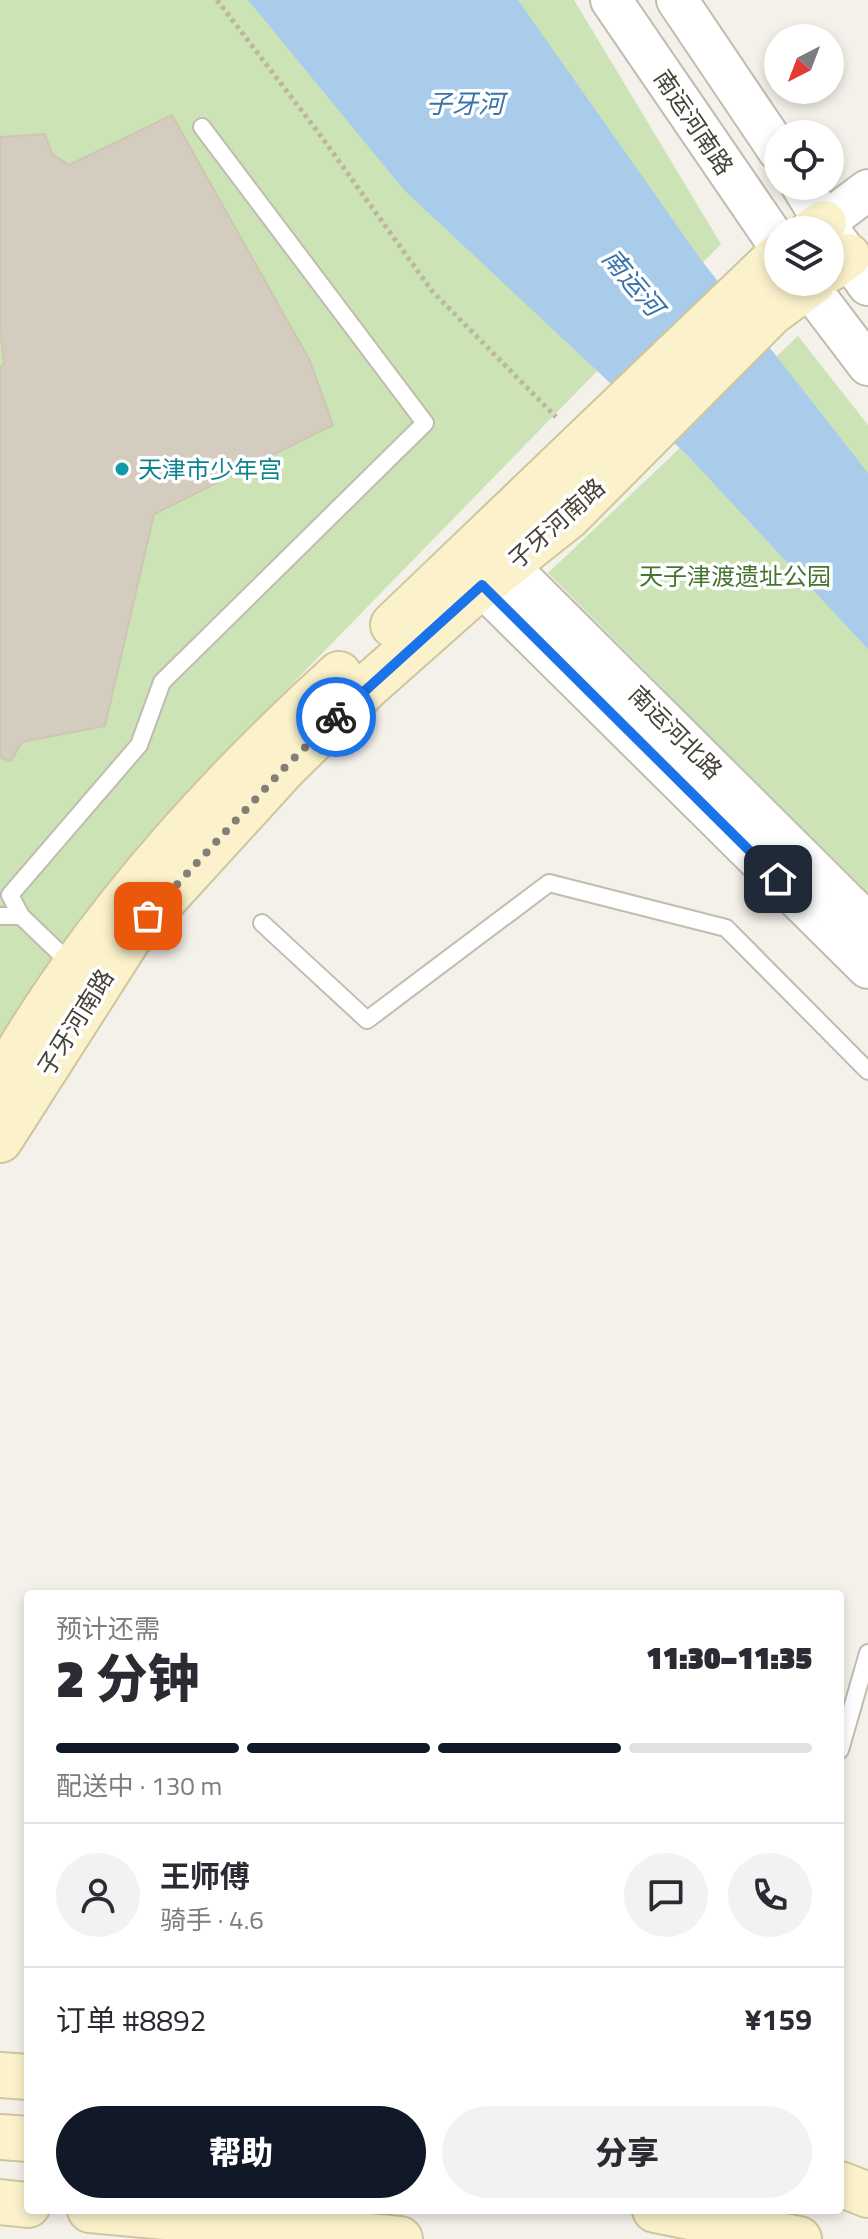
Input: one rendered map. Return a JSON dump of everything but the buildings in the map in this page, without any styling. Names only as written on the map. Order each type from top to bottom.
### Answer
[{"type":"main road","points":[[612,436],[777,296]]},
{"type":"main road","name":"子牙河南路","points":[[0,1140],[129,938],[286,766],[612,436]]},
{"type":"main road","name":"子牙河南路","points":[[0,1083],[26,1037],[145,873],[273,736],[483,564],[568,517],[612,436]]},
{"type":"main road","points":[[0,2075],[24,2077]]},
{"type":"main road","points":[[0,2137],[24,2139]]},
{"type":"main road","points":[[844,2186],[868,2195]]},
{"type":"main road","points":[[0,2202],[24,2205]]},
{"type":"main road","points":[[133,2214],[400,2239]]},
{"type":"main road","points":[[675,2214],[799,2239]]},
{"type":"street","name":"南运河南路","points":[[611,0],[764,224]]},
{"type":"street","points":[[677,0],[764,129]]},
{"type":"street","points":[[844,224],[868,190]]},
{"type":"street","points":[[834,296],[868,365]]},
{"type":"street","name":"南运河北路","points":[[483,564],[868,924]]},
{"type":"street","name":"南运河北路","points":[[483,564],[868,968]]},
{"type":"lane","points":[[75,968],[21,916],[10,895],[139,745],[162,682],[425,423],[202,127]]},
{"type":"lane","points":[[262,923],[367,1020],[549,883],[726,928],[868,1071]]},
{"type":"lane","points":[[0,916],[21,916]]},
{"type":"lane","points":[[844,1736],[868,1653]]},
{"type":"path","points":[[217,0],[318,132],[432,291],[612,436]]},
{"type":"green space","points":[[0,0],[574,0],[721,244],[186,793],[51,960],[0,1043]]},
{"type":"green space","name":"天子津渡遗址公园","points":[[798,336],[868,425],[868,896],[548,573]]},
{"type":"water","name":"子牙河","points":[[248,0],[518,0],[702,261],[868,473],[868,649],[687,455],[404,190]]},
{"type":"way so far","points":[[148,916],[286,766],[336,717]]},
{"type":"place","name":"天津市少年宫","points":[[122,469]]},
{"type":"route","points":[[336,717],[482,585],[778,879]]},
{"type":"water label","name":"南运河","points":[[633,282]]}]
